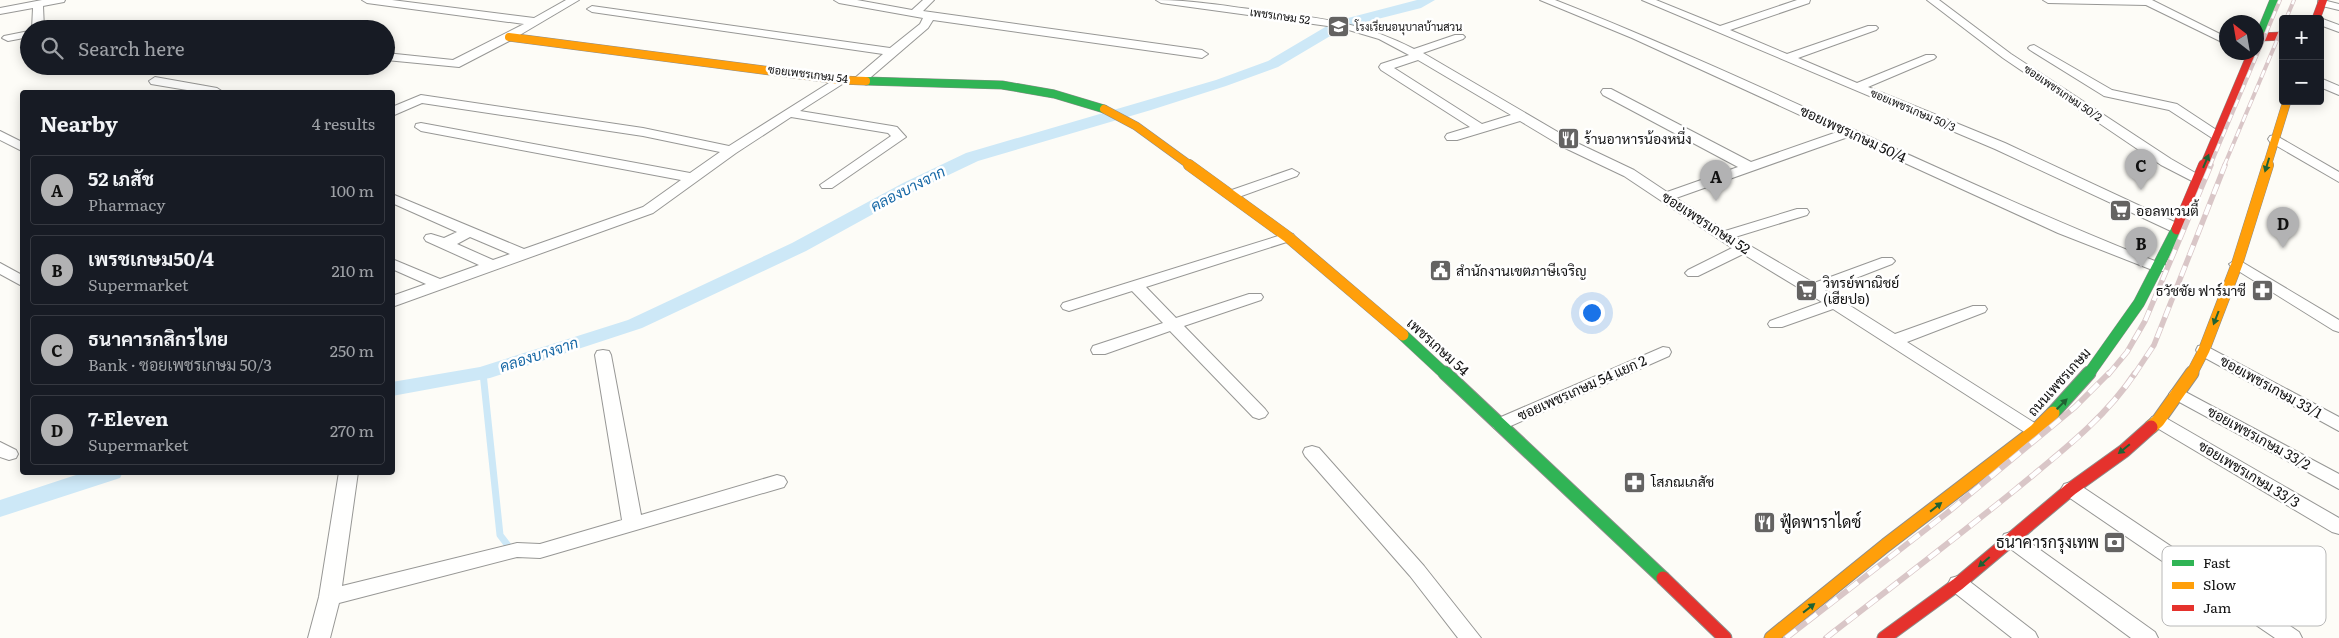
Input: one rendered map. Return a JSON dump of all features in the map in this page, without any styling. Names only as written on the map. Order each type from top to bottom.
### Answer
[{"type":"main road","points":[[2264,27],[2274,0]]},
{"type":"main road","points":[[2318,15],[2323,1]]},
{"type":"main road","points":[[2267,20],[2279,26]]},
{"type":"main road","name":"ซอยเพชรเกษม 54","points":[[509,37],[840,80],[1002,85],[1054,94],[1105,109]]},
{"type":"main road","points":[[2264,39],[2279,37]]},
{"type":"main road","name":"ถนนเพชรเกษม","points":[[1771,638],[1902,533],[2035,431],[2073,393],[2104,356],[2160,268],[2249,60]]},
{"type":"main road","points":[[1890,637],[1958,584],[2070,489],[2124,451],[2158,421],[2194,370],[2204,350],[2236,264],[2286,105]]},
{"type":"main road","name":"เพชรเกษม 54","points":[[1105,109],[1136,126],[1288,237],[1419,349],[1725,638]]},
{"type":"street","points":[[0,11],[60,0]]},
{"type":"street","points":[[368,0],[536,22]]},
{"type":"street","points":[[395,57],[454,64],[509,37],[574,0]]},
{"type":"street","points":[[838,0],[930,16],[1202,54]]},
{"type":"street","points":[[915,13],[929,0]]},
{"type":"street","name":"เพชรเกษม 52","points":[[1161,0],[1328,22],[1368,31]]},
{"type":"street","points":[[1244,11],[1256,0]]},
{"type":"street","name":"ซอยเพชรเกษม 50/4","points":[[1545,0],[1636,36],[2063,230],[2160,268]]},
{"type":"street","name":"ซอยเพชรเกษม 50/2","points":[[1932,0],[1999,51],[2166,162],[2199,179]]},
{"type":"street","points":[[2048,0],[2145,1],[2219,38]]},
{"type":"street","points":[[1720,30],[1805,1]]},
{"type":"street","points":[[2323,1],[2339,7]]},
{"type":"street","name":"ซอยเพชรเกษม 50/3","points":[[1657,2],[1786,58],[2000,146],[2176,228]]},
{"type":"street","points":[[38,4],[38,20]]},
{"type":"street","points":[[592,9],[891,52]]},
{"type":"street","points":[[860,80],[924,26],[930,16]]},
{"type":"street","points":[[2324,23],[2339,29]]},
{"type":"street","points":[[1786,58],[1872,28]]},
{"type":"street","name":"ซอยเพชรเกษม 52","points":[[1368,31],[1416,54],[1570,145],[1629,174],[1723,236],[1813,289],[2035,431]]},
{"type":"street","points":[[8,38],[20,36]]},
{"type":"street","points":[[1459,37],[1385,67],[1480,128]]},
{"type":"street","points":[[2034,48],[2108,93],[2173,107],[2217,135]]},
{"type":"street","points":[[1857,87],[1930,57]]},
{"type":"street","points":[[395,301],[648,210],[731,150],[840,80]]},
{"type":"street","points":[[154,81],[206,90]]},
{"type":"street","points":[[2324,84],[2339,91]]},
{"type":"street","points":[[1607,92],[1750,167]]},
{"type":"street","points":[[395,111],[421,99],[643,132],[731,150]]},
{"type":"street","points":[[788,113],[892,130],[899,138],[827,185]]},
{"type":"street","points":[[1452,137],[1522,116]]},
{"type":"street","points":[[421,127],[693,178]]},
{"type":"street","points":[[1666,197],[1850,132]]},
{"type":"street","points":[[0,135],[20,146]]},
{"type":"street","points":[[2275,139],[2339,178]]},
{"type":"street","points":[[1231,195],[1292,173]]},
{"type":"street","points":[[395,199],[524,255]]},
{"type":"street","points":[[1723,236],[1802,212]]},
{"type":"street","points":[[470,231],[438,241],[493,266]]},
{"type":"street","points":[[1070,306],[1288,237]]},
{"type":"street","points":[[1693,273],[1744,248]]},
{"type":"street","points":[[1813,289],[1887,261]]},
{"type":"street","points":[[395,264],[440,285]]},
{"type":"street","points":[[2236,264],[2339,327]]},
{"type":"street","points":[[0,268],[20,279]]},
{"type":"street","points":[[1135,285],[1259,413]]},
{"type":"street","points":[[1099,350],[1255,297]]},
{"type":"street","points":[[1776,324],[1833,303]]},
{"type":"street","points":[[1893,341],[1979,309]]},
{"type":"street","name":"ซอยเพชรเกษม 33/1","points":[[2204,350],[2339,425]]},
{"type":"street","name":"ซอยเพชรเกษม 54 แยก 2","points":[[1500,424],[1664,352]]},
{"type":"street","points":[[603,355],[633,524]]},
{"type":"street","name":"ซอยเพชรเกษม 33/2","points":[[2178,394],[2339,482]]},
{"type":"street","name":"ซอยเพชรเกษม 33/3","points":[[2158,421],[2339,528]]},
{"type":"street","points":[[1312,452],[1417,571],[1470,638]]},
{"type":"street","points":[[319,638],[330,597],[349,475]]},
{"type":"street","points":[[330,597],[512,551],[540,551],[777,482]]},
{"type":"street","points":[[2070,489],[2162,551]]},
{"type":"street","points":[[2011,539],[2147,638]]},
{"type":"street","points":[[1958,584],[2027,638]]},
{"type":"street","points":[[2273,626],[2291,638]]},
{"type":"waterway","name":"คลองบางจาก","points":[[395,388],[483,373],[635,324],[799,247],[909,187],[972,157],[1146,107],[1221,83],[1273,64],[1332,29],[1353,21],[1416,5],[1428,0]]},
{"type":"waterway","points":[[483,373],[500,535],[512,551]]},
{"type":"waterway","name":"คลองบางจาก","points":[[0,509],[103,475]]},
{"type":"railway","points":[[2210,166],[2280,0]]},
{"type":"railway","points":[[2288,15],[2294,0]]},
{"type":"railway","points":[[2224,166],[2279,35]]},
{"type":"railway","points":[[2108,375],[2127,352],[2145,321],[2211,165]]},
{"type":"railway","points":[[2134,375],[2154,345],[2225,165]]},
{"type":"railway","points":[[1786,638],[1947,513],[2075,407],[2109,373]]},
{"type":"railway","points":[[1826,638],[2064,450],[2110,406],[2135,373]]},
{"type":"traffic: fast","points":[[2264,24],[2274,0]]},
{"type":"traffic: fast","points":[[866,81],[1002,85],[1054,94],[1104,109]]},
{"type":"traffic: fast","points":[[2053,413],[2090,372],[2124,327],[2153,279],[2177,229]]},
{"type":"traffic: fast","points":[[1403,335],[1565,484],[1663,578]]},
{"type":"traffic: slow","points":[[509,37],[840,80],[866,81]]},
{"type":"traffic: slow","points":[[2151,427],[2158,421],[2194,371],[2204,350],[2237,264],[2286,105]]},
{"type":"traffic: slow","points":[[1104,109],[1136,126],[1288,237],[1403,335]]},
{"type":"traffic: slow","points":[[1771,638],[1886,545],[2035,431],[2053,413]]},
{"type":"traffic: jam","points":[[2317,15],[2323,0]]},
{"type":"traffic: jam","points":[[2264,37],[2279,36]]},
{"type":"traffic: jam","points":[[2177,229],[2249,60]]},
{"type":"traffic: jam","points":[[1884,638],[1958,584],[2071,489],[2124,451],[2151,427]]},
{"type":"traffic: jam","points":[[1663,578],[1725,638]]},
{"type":"place","name":"โรงเรียนอนุบาลบ้านสวน","points":[[1339,27]]},
{"type":"place","name":"ร้านอาหารน้องหนึ่ง","points":[[1568,139]]},
{"type":"place","name":"ธนาคารกสิกรไทย","points":[[2141,190]]},
{"type":"place","name":"52 เภสัช","points":[[1716,201]]},
{"type":"place","name":"ออลทเวนตี้","points":[[2120,211]]},
{"type":"place","name":"7-Eleven","points":[[2283,248]]},
{"type":"place","name":"เพรชเกษม50/4","points":[[2141,268]]},
{"type":"place","name":"สำนักงานเขตภาษีเจริญ","points":[[1440,271]]},
{"type":"place","name":"วิทูรย์พาณิชย์ (เฮียปอ)","points":[[1807,291]]},
{"type":"place","name":"ธวัชชัย ฟาร์มาซี","points":[[2262,291]]},
{"type":"place","name":"โสภณเภสัช","points":[[1635,482]]},
{"type":"place","name":"ฟู้ดพาราไดซ์","points":[[1764,522]]},
{"type":"place","name":"ธนาคารกรุงเทพ","points":[[2115,542]]}]
